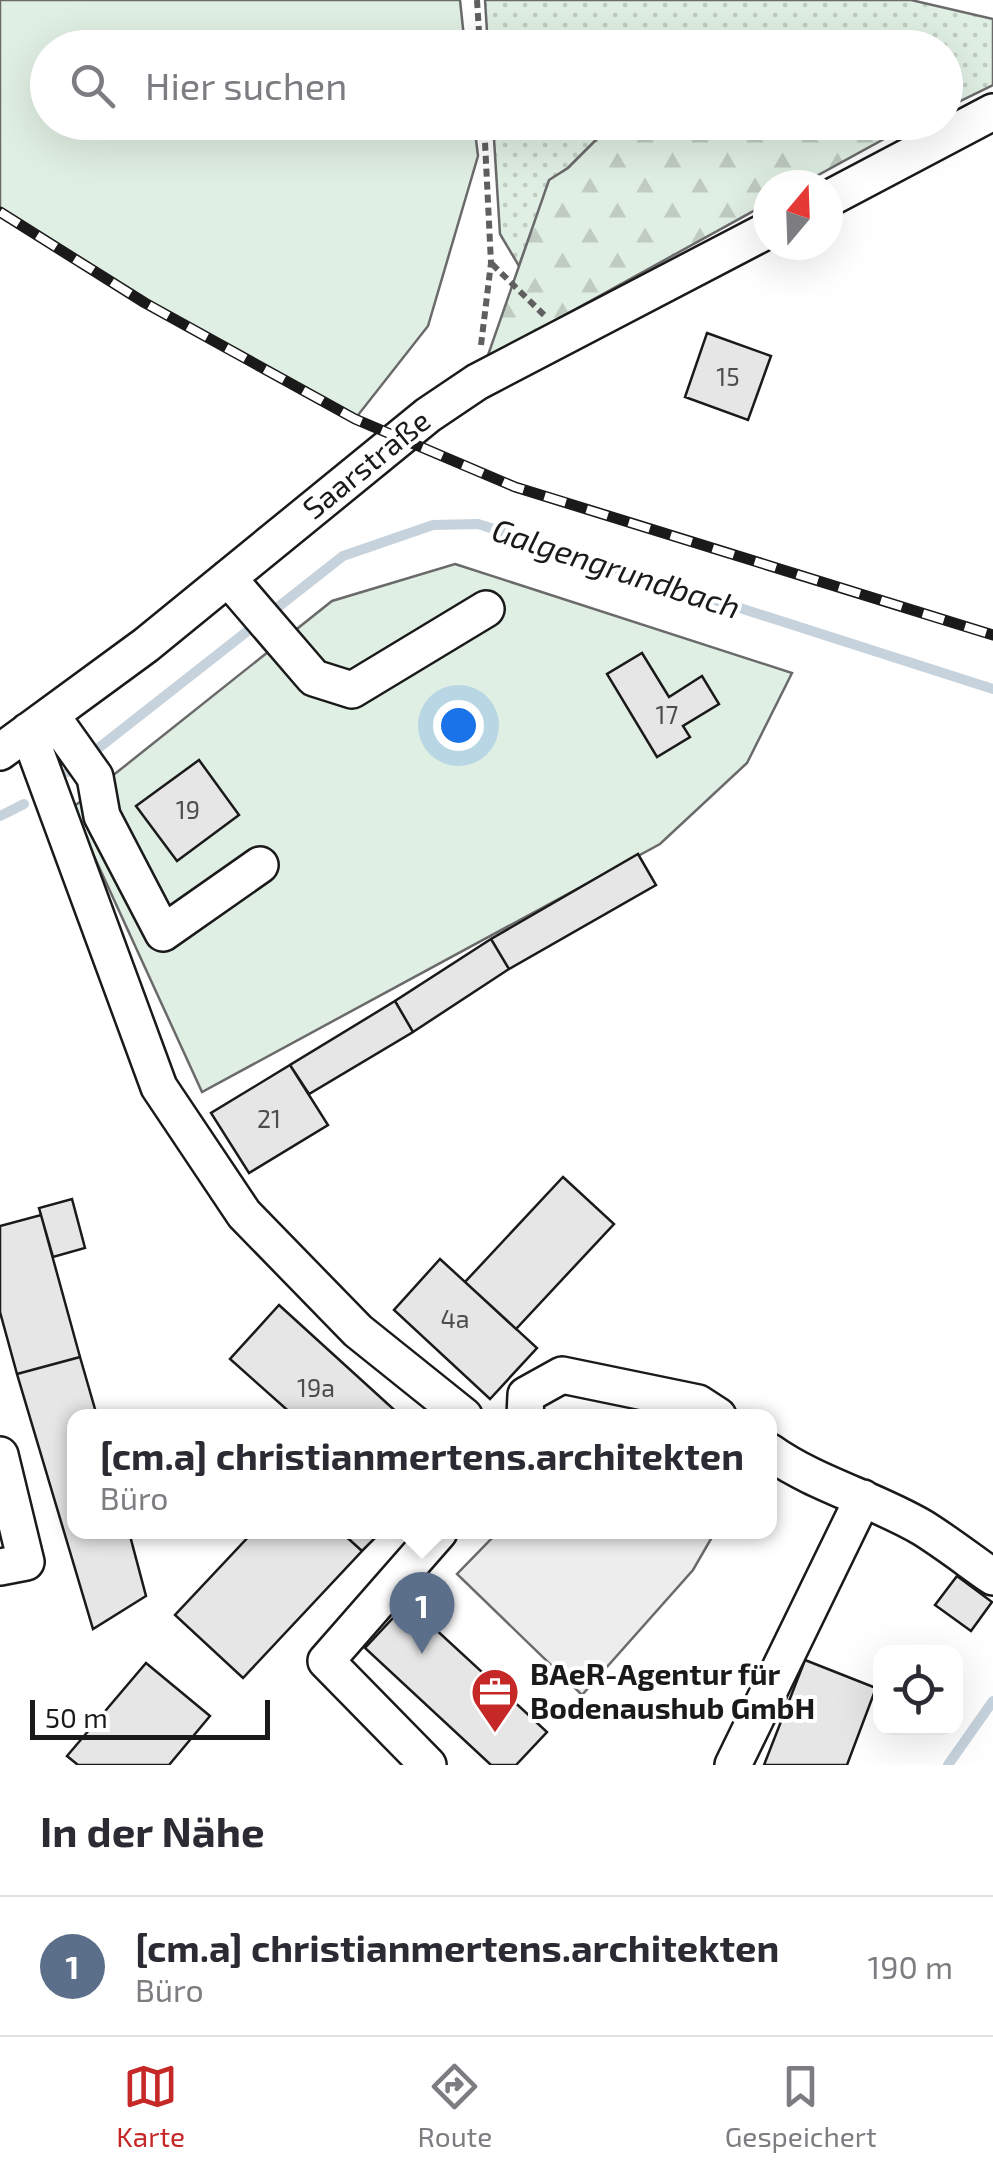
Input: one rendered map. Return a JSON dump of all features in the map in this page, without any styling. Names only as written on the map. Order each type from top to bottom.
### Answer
[{"type":"street","points":[[963,128],[993,112]]},
{"type":"street","points":[[843,190],[939,140]]},
{"type":"street","name":"Saarstraße","points":[[37,735],[146,644],[239,592],[428,415],[476,382],[753,238]]},
{"type":"street","points":[[239,592],[314,678],[352,690],[486,609]]},
{"type":"street","points":[[37,735],[96,777],[102,816],[163,933],[260,865]]},
{"type":"street","points":[[37,735],[159,1087],[244,1214],[358,1331],[455,1409]]},
{"type":"street","points":[[525,1409],[526,1395],[562,1376],[698,1402],[708,1409]]},
{"type":"street","points":[[0,1455],[26,1562],[0,1568]]},
{"type":"street","points":[[777,1457],[922,1528],[993,1577]]},
{"type":"street","points":[[777,1486],[848,1491]]},
{"type":"street","points":[[732,1765],[848,1491]]},
{"type":"street","points":[[428,1765],[326,1660],[433,1539]]},
{"type":"path","points":[[477,0],[479,30]]},
{"type":"path","points":[[476,382],[491,263],[485,140]]},
{"type":"path","points":[[491,263],[566,336]]},
{"type":"green space","points":[[0,0],[460,0],[463,30],[30,30],[30,140],[476,140],[478,156],[428,326],[355,419],[145,303],[0,212]]},
{"type":"green space","points":[[485,0],[911,0],[993,19],[993,85],[963,100],[963,30],[487,30]]},
{"type":"green space","points":[[494,140],[596,140],[550,180],[519,266],[500,234]]},
{"type":"green space","points":[[596,140],[882,140],[827,170],[753,170],[753,211],[487,358],[549,180],[568,168]]},
{"type":"green space","points":[[455,564],[792,673],[747,763],[660,844],[202,1092],[72,808],[332,601]]},
{"type":"shaded area","points":[[491,1539],[711,1539],[693,1570],[582,1695],[457,1574]]},
{"type":"building","points":[[707,333],[771,356],[748,420],[685,397]]},
{"type":"building","points":[[642,653],[669,697],[702,676],[719,704],[683,726],[690,737],[657,757],[607,674]]},
{"type":"building","points":[[199,760],[239,815],[177,861],[136,806]]},
{"type":"building","points":[[638,854],[656,885],[509,969],[491,939]]},
{"type":"building","points":[[491,939],[509,969],[413,1032],[395,1001]]},
{"type":"building","points":[[395,1001],[413,1032],[309,1094],[290,1065]]},
{"type":"building","points":[[290,1065],[328,1125],[249,1173],[211,1113]]},
{"type":"building","points":[[563,1177],[614,1224],[516,1329],[465,1282]]},
{"type":"building","points":[[72,1199],[85,1248],[53,1257],[39,1208]]},
{"type":"building","points":[[41,1215],[80,1357],[17,1374],[0,1312],[0,1226]]},
{"type":"building","points":[[440,1259],[537,1348],[490,1399],[394,1310]]},
{"type":"building","points":[[279,1305],[393,1409],[286,1409],[230,1359]]},
{"type":"building","points":[[80,1357],[95,1409],[67,1409],[67,1539],[131,1539],[146,1596],[93,1629],[17,1374]]},
{"type":"building","points":[[246,1539],[349,1539],[362,1551],[243,1678],[175,1615]]},
{"type":"building","points":[[349,1539],[374,1539],[362,1551]]},
{"type":"building","points":[[957,1576],[992,1602],[971,1631],[935,1605]]},
{"type":"building","points":[[407,1603],[547,1732],[516,1765],[491,1765],[365,1648]]},
{"type":"building","points":[[805,1660],[873,1687],[847,1765],[764,1765]]},
{"type":"building","points":[[146,1663],[210,1716],[169,1765],[78,1765],[67,1756]]},
{"type":"waterway","name":"Galgengrundbach","points":[[68,772],[343,556],[433,525],[478,524],[993,689]]},
{"type":"waterway","name":"Galgengrundbach","points":[[0,816],[24,804]]},
{"type":"waterway","points":[[948,1765],[993,1701]]},
{"type":"railway","points":[[0,212],[145,303],[355,419],[515,487],[993,635]]},
{"type":"place","name":"[cm.a] christianmertens.architekten","points":[[422,1654]]},
{"type":"place","name":"BAeR-Agentur für Bodenaushub GmbH","points":[[495,1734]]}]
